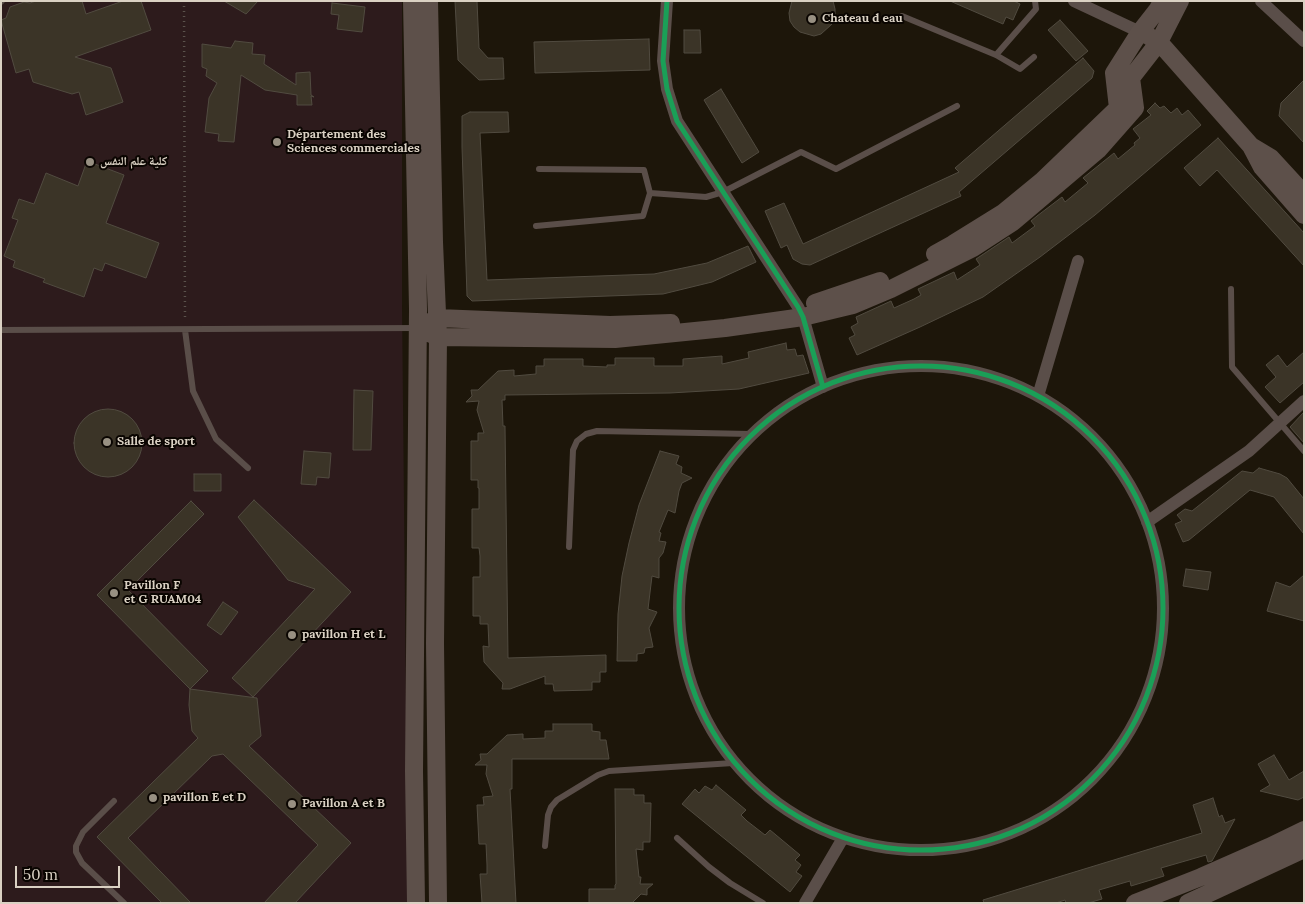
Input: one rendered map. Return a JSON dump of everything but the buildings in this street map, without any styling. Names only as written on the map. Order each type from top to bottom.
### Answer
[{"type":"main road","points":[[412,1],[418,328],[414,762],[416,903]]},
{"type":"main road","points":[[429,1],[434,242],[438,318],[435,643],[438,903]]},
{"type":"main road","points":[[418,328],[438,337],[615,340],[725,328],[800,312],[812,305],[873,284],[953,244],[1003,213],[1049,175],[1118,108],[1114,73],[1140,32],[1158,10],[1162,1]]},
{"type":"main road","points":[[418,328],[438,318],[610,325],[662,324],[800,312],[853,305],[891,289],[973,248],[1013,222],[1098,150],[1135,108],[1131,78],[1159,42],[1180,1]]},
{"type":"main road","points":[[1140,32],[1159,42],[1251,146],[1262,167],[1304,215]]},
{"type":"main road","points":[[1251,146],[1271,158],[1304,194]]},
{"type":"main road","points":[[1135,903],[1201,877],[1304,830]]},
{"type":"main road","points":[[1188,903],[1304,849]]},
{"type":"street","points":[[667,1],[663,61],[677,121],[800,312],[823,387]]},
{"type":"street","points":[[1074,1],[1140,32]]},
{"type":"street","points":[[1262,1],[1304,41]]},
{"type":"street","points":[[1038,396],[1078,261]]},
{"type":"street","points":[[916,366],[947,367],[979,373],[1009,382],[1038,396],[1066,414],[1092,437],[1108,456],[1132,491],[1146,522],[1157,560],[1161,584],[1162,616],[1159,648],[1151,680],[1140,710],[1124,738],[1105,764],[1083,787],[1058,807],[1030,824],[1000,837],[970,845],[938,850],[906,850],[874,846],[843,838],[813,826],[785,809],[760,790],[733,763],[702,713],[691,683],[683,651],[679,619],[680,587],[685,555],[694,524],[708,495],[724,467],[751,434],[795,402],[823,387],[853,376],[884,369],[916,366]]},
{"type":"street","points":[[1146,522],[1249,451],[1304,401]]},
{"type":"street","points":[[805,903],[843,838]]},
{"type":"lane","points":[[996,55],[1036,10],[1035,1]]},
{"type":"lane","points":[[902,16],[996,55],[1020,69],[1034,57]]},
{"type":"lane","points":[[650,193],[706,197],[723,192],[801,152],[836,169],[957,106]]},
{"type":"lane","points":[[536,226],[643,216],[650,193],[644,170],[539,169]]},
{"type":"lane","points":[[1231,289],[1232,367],[1304,451]]},
{"type":"lane","points":[[1,330],[418,328]]},
{"type":"lane","points":[[185,330],[194,391],[216,439],[248,468]]},
{"type":"lane","points":[[569,547],[572,450],[586,434],[597,431],[751,434]]},
{"type":"lane","points":[[545,846],[548,815],[551,807],[557,800],[598,775],[609,771],[733,763]]},
{"type":"lane","points":[[114,801],[83,832],[76,846],[76,852],[82,863],[124,903]]},
{"type":"lane","points":[[677,838],[709,867],[762,903]]},
{"type":"path","points":[[184,1],[185,330]]},
{"type":"shaded area","points":[[1,1],[402,1],[402,305],[408,903],[1,903]]},
{"type":"cycle path","points":[[667,1],[663,61],[667,89],[677,121],[798,307],[803,317],[823,387]]},
{"type":"cycle path","points":[[921,366],[968,371],[1013,385],[1055,407],[1092,437],[1122,474],[1144,516],[1158,561],[1163,608],[1158,655],[1144,700],[1122,742],[1092,779],[1055,809],[1013,831],[968,845],[921,850],[874,845],[829,831],[787,809],[750,779],[720,742],[698,700],[684,655],[679,608],[684,561],[698,516],[720,474],[750,437],[787,407],[829,385],[874,371],[921,366]]},
{"type":"place","name":"Chateau d eau","points":[[812,19]]},
{"type":"place","name":"Département des Sciences commerciales","points":[[277,142]]},
{"type":"place","name":"كلية علم النفس","points":[[90,162]]},
{"type":"place","name":"Salle de sport","points":[[107,442]]},
{"type":"place","name":"Pavillon F et G RUAM04","points":[[114,593]]},
{"type":"place","name":"pavillon H et L","points":[[292,635]]},
{"type":"place","name":"pavillon E et D","points":[[153,798]]},
{"type":"place","name":"Pavillon A et B","points":[[292,804]]}]
